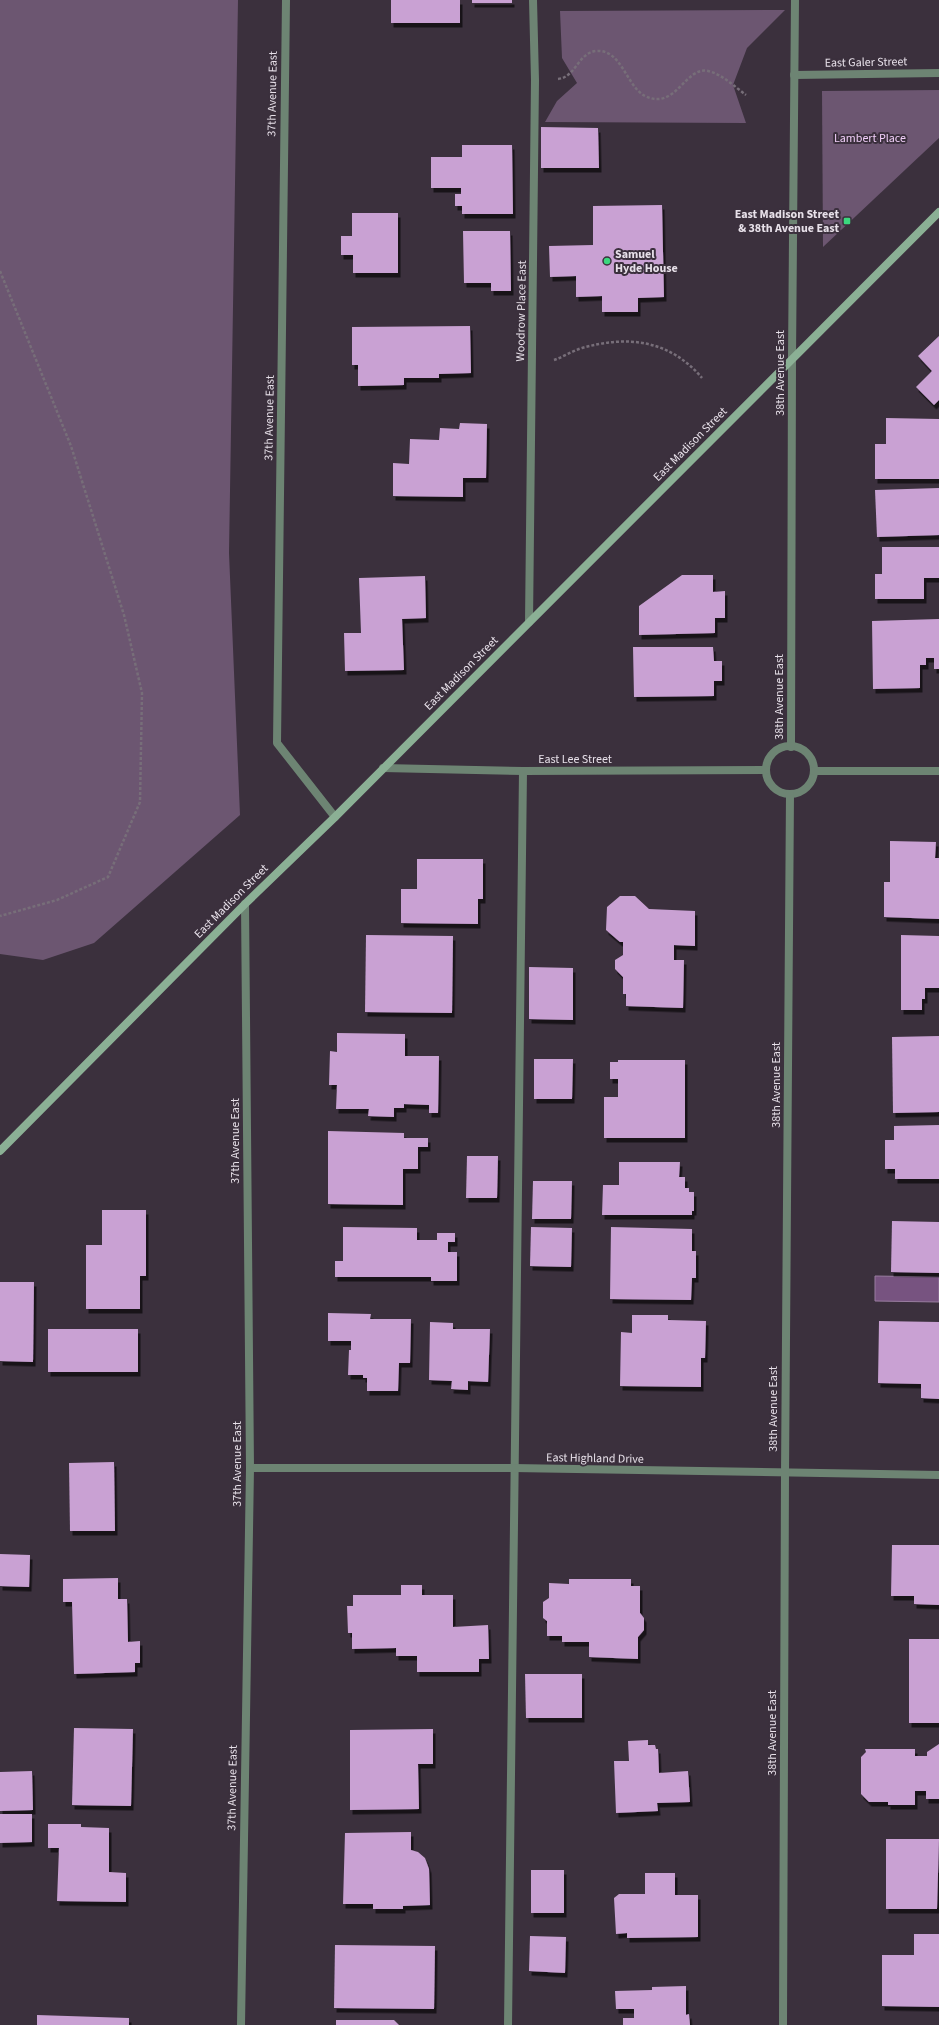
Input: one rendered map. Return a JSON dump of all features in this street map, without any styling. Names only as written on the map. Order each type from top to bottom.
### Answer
[{"type":"main road","name":"East Madison Street","points":[[0,1151],[245,904],[335,817],[939,212]]},
{"type":"street","name":"37th Avenue East","points":[[286,0],[277,743],[335,817]]},
{"type":"street","name":"Woodrow Place East","points":[[529,622],[535,80],[533,0]]},
{"type":"street","name":"38th Avenue East","points":[[791,747],[795,0]]},
{"type":"street","name":"East Galer Street","points":[[794,75],[939,73]]},
{"type":"street","points":[[791,747],[803,750],[809,756],[813,763],[814,771],[809,785],[803,790],[790,794],[781,792],[774,788],[769,782],[766,770],[773,753],[780,749],[791,747]]},
{"type":"street","name":"East Lee Street","points":[[384,768],[523,771],[766,770]]},
{"type":"street","points":[[814,771],[939,770]]},
{"type":"street","points":[[508,2025],[513,1468],[523,771]]},
{"type":"street","name":"38th Avenue East","points":[[783,2025],[790,794]]},
{"type":"street","name":"37th Avenue East","points":[[241,2025],[250,1468],[245,904]]},
{"type":"street","name":"East Highland Drive","points":[[250,1468],[513,1468],[785,1474],[939,1475]]},
{"type":"path","points":[[535,80],[561,78],[570,75],[587,54],[596,51],[609,54],[623,67],[636,90],[647,96],[659,99],[669,96],[698,72],[707,70],[716,73],[746,95]]},
{"type":"path","points":[[0,271],[71,446],[124,615],[142,693],[140,802],[108,877],[57,900],[0,916]]},
{"type":"path","points":[[532,361],[554,360],[580,348],[611,341],[646,343],[684,360],[702,378]]},
{"type":"green space","points":[[0,0],[238,0],[229,553],[240,815],[94,943],[43,960],[0,954]]},
{"type":"green space","points":[[785,10],[747,48],[733,85],[746,123],[545,122],[557,101],[577,83],[562,58],[560,11]]},
{"type":"green space","name":"Lambert Place","points":[[939,90],[939,138],[823,247],[822,91]]},
{"type":"shaded area","points":[[875,1276],[939,1277],[939,1302],[875,1301]]},
{"type":"building","points":[[391,0],[460,0],[460,23],[391,23]]},
{"type":"building","points":[[472,0],[512,0],[512,3],[472,3]]},
{"type":"building","points":[[541,127],[598,128],[599,168],[541,168]]},
{"type":"building","points":[[462,145],[512,145],[513,214],[462,214],[462,206],[455,206],[455,194],[461,194],[461,188],[431,188],[431,157],[462,157]]},
{"type":"building","name":"Samuel Hyde House","points":[[662,205],[664,297],[638,298],[638,312],[602,312],[602,296],[576,297],[576,276],[550,277],[549,246],[593,245],[593,206]]},
{"type":"building","points":[[352,213],[398,213],[398,273],[353,273],[353,255],[341,255],[341,236],[352,236]]},
{"type":"building","points":[[463,231],[510,231],[511,291],[491,291],[491,283],[464,283]]},
{"type":"building","points":[[470,326],[471,373],[439,374],[439,378],[404,378],[404,385],[358,386],[358,365],[352,365],[352,327]]},
{"type":"building","points":[[939,336],[939,400],[934,405],[916,387],[932,371],[918,356]]},
{"type":"building","points":[[886,418],[939,419],[939,479],[875,479],[875,444],[886,444]]},
{"type":"building","points":[[460,423],[487,424],[486,478],[463,478],[463,497],[393,496],[393,463],[409,464],[410,439],[439,440],[440,428],[459,429]]},
{"type":"building","points":[[939,488],[939,535],[877,537],[875,490]]},
{"type":"building","points":[[882,547],[939,547],[939,578],[924,578],[924,599],[875,599],[875,574],[882,574]]},
{"type":"building","points":[[682,575],[713,575],[713,592],[725,591],[725,618],[715,618],[715,633],[639,635],[639,606]]},
{"type":"building","points":[[425,576],[426,618],[402,619],[404,670],[345,671],[344,633],[361,633],[359,578]]},
{"type":"building","points":[[939,619],[939,669],[934,669],[934,658],[926,658],[926,665],[920,665],[920,688],[873,689],[872,621]]},
{"type":"building","points":[[633,647],[713,647],[714,661],[722,661],[722,681],[714,681],[714,696],[634,697]]},
{"type":"building","points":[[890,841],[936,842],[935,858],[939,858],[939,919],[884,917],[884,882],[890,882]]},
{"type":"building","points":[[417,859],[483,859],[483,899],[478,899],[478,924],[401,923],[401,889],[417,889]]},
{"type":"building","points":[[620,896],[635,896],[649,909],[695,911],[695,946],[674,945],[674,960],[684,960],[683,1008],[626,1006],[626,994],[623,994],[623,977],[615,969],[615,960],[623,955],[623,942],[620,942],[606,930],[607,907]]},
{"type":"building","points":[[366,935],[453,936],[452,1013],[365,1012]]},
{"type":"building","points":[[901,935],[939,936],[939,988],[925,988],[925,999],[922,999],[922,1010],[901,1010]]},
{"type":"building","points":[[529,967],[573,968],[573,1020],[529,1019]]},
{"type":"building","points":[[337,1033],[405,1034],[405,1056],[439,1056],[438,1113],[429,1113],[429,1105],[404,1104],[404,1108],[394,1108],[394,1117],[368,1116],[369,1109],[336,1109],[337,1085],[329,1085],[330,1051],[337,1052]]},
{"type":"building","points":[[939,1036],[939,1112],[893,1113],[892,1037]]},
{"type":"building","points":[[534,1059],[573,1059],[572,1099],[534,1099]]},
{"type":"building","points":[[618,1060],[685,1060],[685,1138],[604,1138],[604,1097],[618,1097],[618,1079],[610,1079],[610,1062],[618,1062]]},
{"type":"building","points":[[939,1125],[939,1179],[895,1179],[895,1169],[885,1169],[885,1140],[894,1140],[894,1126]]},
{"type":"building","points":[[328,1131],[404,1133],[404,1138],[428,1138],[428,1147],[418,1147],[418,1169],[403,1169],[403,1205],[328,1204]]},
{"type":"building","points":[[467,1156],[498,1156],[497,1198],[466,1198]]},
{"type":"building","points":[[619,1162],[680,1162],[679,1177],[685,1177],[685,1188],[689,1188],[689,1192],[694,1192],[694,1211],[692,1211],[692,1215],[602,1215],[603,1185],[619,1185]]},
{"type":"building","points":[[533,1181],[572,1181],[571,1219],[532,1219]]},
{"type":"building","points":[[102,1210],[146,1210],[146,1276],[140,1276],[140,1309],[86,1309],[86,1245],[102,1245]]},
{"type":"building","points":[[892,1221],[939,1222],[939,1273],[891,1272]]},
{"type":"building","points":[[343,1227],[417,1228],[417,1240],[437,1240],[437,1233],[455,1233],[455,1242],[448,1242],[448,1252],[457,1252],[457,1281],[431,1281],[431,1277],[335,1277],[335,1261],[343,1261]]},
{"type":"building","points":[[531,1227],[572,1228],[571,1267],[530,1266]]},
{"type":"building","points":[[611,1227],[692,1229],[692,1251],[696,1251],[696,1278],[692,1278],[691,1300],[610,1299]]},
{"type":"building","points":[[0,1282],[34,1282],[33,1362],[0,1361]]},
{"type":"building","points":[[328,1313],[371,1314],[370,1319],[411,1319],[410,1363],[399,1363],[398,1391],[367,1391],[367,1378],[363,1378],[363,1375],[348,1375],[349,1350],[351,1350],[351,1341],[328,1341]]},
{"type":"building","points":[[632,1315],[668,1315],[668,1320],[706,1321],[705,1358],[701,1358],[701,1387],[620,1386],[621,1332],[632,1333]]},
{"type":"building","points":[[879,1321],[939,1322],[939,1399],[921,1398],[921,1384],[878,1383]]},
{"type":"building","points":[[430,1322],[453,1323],[453,1329],[490,1329],[488,1382],[468,1381],[468,1390],[451,1389],[452,1381],[429,1380]]},
{"type":"building","points":[[48,1329],[138,1329],[138,1372],[48,1372]]},
{"type":"building","points":[[114,1462],[115,1531],[70,1531],[69,1463]]},
{"type":"building","points":[[892,1545],[939,1545],[939,1605],[914,1604],[914,1596],[891,1596]]},
{"type":"building","points":[[0,1554],[30,1555],[29,1587],[0,1586]]},
{"type":"building","points":[[118,1578],[118,1599],[127,1599],[128,1642],[140,1641],[140,1663],[135,1663],[135,1672],[74,1674],[72,1602],[63,1602],[63,1579]]},
{"type":"building","points":[[569,1579],[631,1579],[631,1586],[640,1586],[640,1613],[644,1618],[644,1630],[638,1637],[638,1659],[589,1657],[589,1642],[562,1642],[562,1636],[547,1636],[547,1621],[543,1618],[543,1602],[549,1598],[549,1583],[569,1584]]},
{"type":"building","points":[[401,1585],[422,1585],[422,1595],[453,1595],[453,1627],[488,1625],[489,1659],[479,1659],[479,1672],[417,1672],[417,1656],[396,1656],[396,1648],[352,1649],[352,1633],[348,1633],[347,1606],[353,1606],[353,1595],[401,1595]]},
{"type":"building","points":[[909,1639],[939,1639],[939,1723],[909,1723]]},
{"type":"building","points":[[525,1674],[582,1674],[582,1718],[526,1718]]},
{"type":"building","points":[[74,1728],[133,1729],[131,1806],[72,1805]]},
{"type":"building","points":[[433,1729],[433,1764],[418,1764],[419,1809],[350,1810],[350,1730]]},
{"type":"building","points":[[648,1740],[648,1745],[655,1745],[656,1749],[658,1749],[659,1773],[688,1771],[690,1802],[657,1803],[658,1811],[616,1813],[614,1761],[629,1761],[628,1741]]},
{"type":"building","points":[[939,1744],[939,1799],[926,1799],[926,1791],[915,1791],[915,1805],[888,1805],[888,1802],[869,1802],[861,1794],[861,1757],[866,1752],[865,1749],[915,1749],[915,1756],[927,1756],[927,1752]]},
{"type":"building","points":[[32,1771],[33,1810],[0,1811],[0,1772]]},
{"type":"building","points":[[0,1814],[32,1814],[32,1842],[0,1843]]},
{"type":"building","points":[[48,1824],[81,1824],[81,1827],[109,1828],[109,1872],[126,1873],[126,1902],[57,1901],[59,1848],[48,1848]]},
{"type":"building","points":[[411,1832],[411,1850],[418,1852],[425,1858],[429,1869],[430,1905],[403,1906],[403,1909],[373,1909],[373,1904],[343,1904],[345,1833]]},
{"type":"building","points":[[886,1839],[939,1839],[937,1909],[886,1909]]},
{"type":"building","points":[[531,1870],[564,1870],[564,1913],[531,1913]]},
{"type":"building","points":[[645,1873],[675,1873],[675,1895],[698,1895],[698,1937],[627,1938],[627,1933],[616,1934],[614,1898],[619,1894],[645,1894]]},
{"type":"building","points":[[914,1934],[939,1934],[939,2007],[882,2006],[882,1955],[914,1955]]},
{"type":"building","points":[[530,1936],[566,1937],[565,1973],[529,1971]]},
{"type":"building","points":[[335,1945],[435,1946],[434,2009],[334,2008]]},
{"type":"building","points":[[686,1986],[686,2015],[689,2014],[690,2025],[623,2025],[623,2018],[634,2018],[634,2009],[616,2009],[615,1991],[652,1990],[652,1987]]},
{"type":"building","points":[[37,2015],[129,2018],[129,2025],[37,2025]]},
{"type":"building","points":[[336,2020],[394,2020],[399,2025],[336,2025]]},
{"type":"place","name":"East Madison Street & 38th Avenue East","points":[[847,221]]},
{"type":"place","name":"Samuel Hyde House","points":[[607,261]]}]
